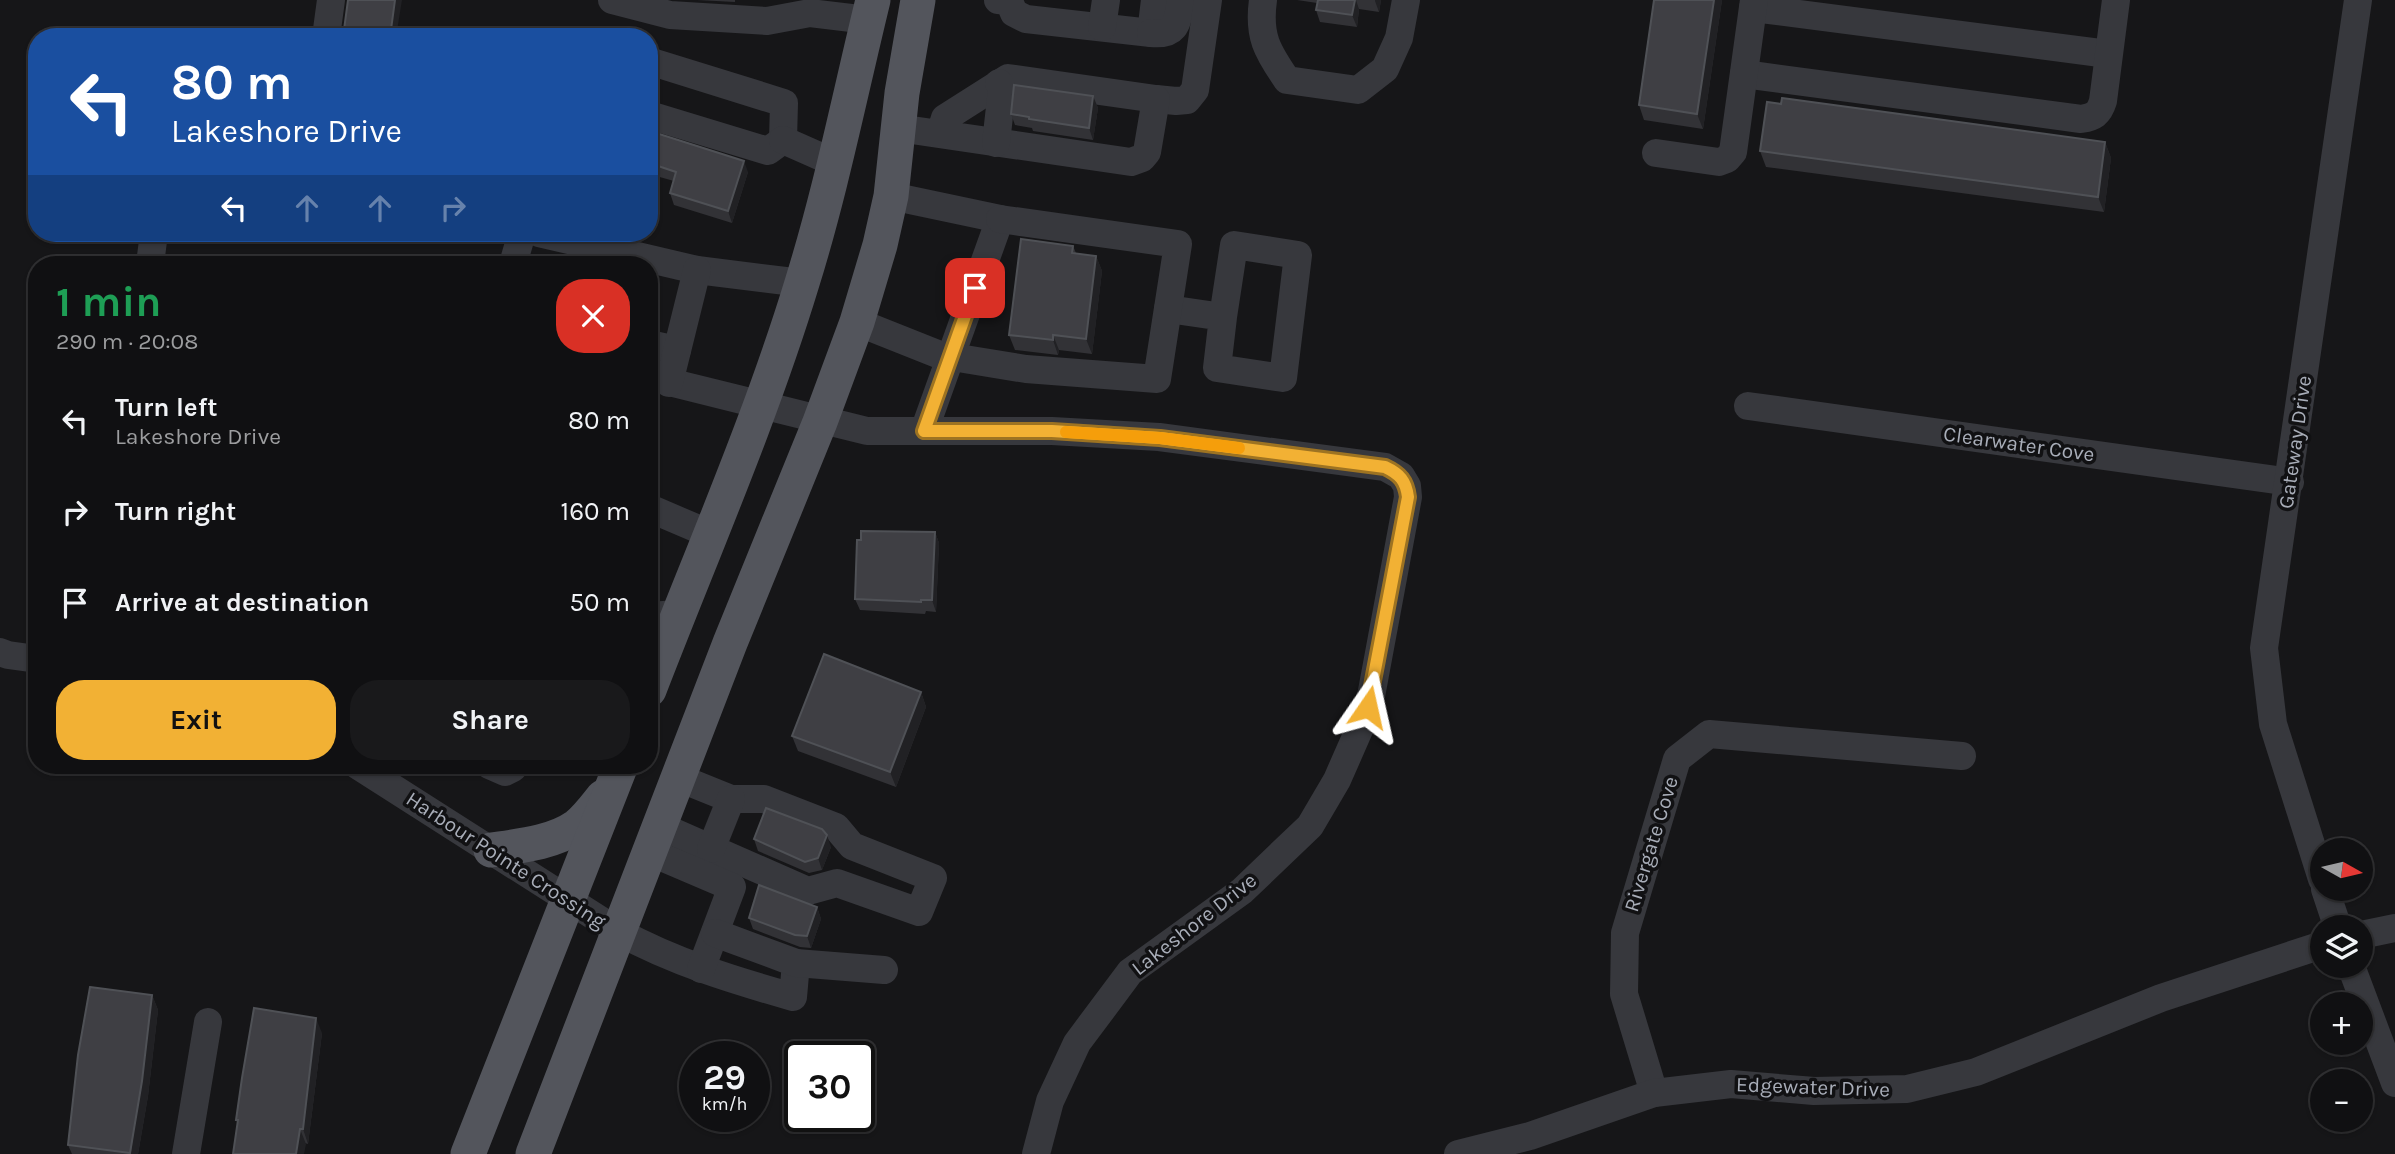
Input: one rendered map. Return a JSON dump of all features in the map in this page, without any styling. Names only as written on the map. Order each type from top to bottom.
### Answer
[{"type":"main road","points":[[533,1154],[857,322],[880,245],[891,196],[898,128],[918,0]]},
{"type":"main road","points":[[658,636],[664,615],[710,534],[760,406],[802,283],[835,163],[870,10]]},
{"type":"main road","points":[[491,850],[536,842],[569,831],[592,811],[617,774]]},
{"type":"main road","points":[[468,1154],[617,774]]},
{"type":"street","points":[[327,28],[331,0]]},
{"type":"street","points":[[612,0],[670,15],[769,10],[810,13],[870,10]]},
{"type":"street","points":[[1005,0],[1014,13],[1026,19],[1104,14],[1151,33],[1168,33],[1174,29],[1181,0]]},
{"type":"street","points":[[1151,33],[1155,0]]},
{"type":"street","points":[[940,134],[945,118],[1008,78],[1156,99],[1187,100],[1195,90],[1208,0]]},
{"type":"street","points":[[1264,0],[1261,18],[1268,52],[1287,80],[1358,90],[1385,69],[1399,38],[1406,0]]},
{"type":"street","points":[[1744,74],[2081,119],[2092,117],[2100,112],[2116,0]]},
{"type":"street","name":"Gateway Drive","points":[[2310,841],[2273,724],[2264,648],[2358,0]]},
{"type":"street","points":[[1656,153],[1719,162],[1727,159],[1733,152],[1754,4],[2108,54]]},
{"type":"street","points":[[658,64],[784,103],[783,139],[768,151],[658,118]]},
{"type":"street","points":[[996,143],[1002,89],[999,83]]},
{"type":"street","points":[[898,128],[1131,162],[1142,158],[1147,152],[1156,99]]},
{"type":"street","points":[[783,139],[835,163]]},
{"type":"street","points":[[857,322],[950,357],[1026,369],[1157,379],[1178,244],[1000,219],[891,196]]},
{"type":"street","points":[[924,431],[1000,219]]},
{"type":"street","points":[[578,242],[638,256]]},
{"type":"street","points":[[1234,245],[1298,255],[1283,379],[1217,368],[1223,317],[1234,245]]},
{"type":"street","points":[[658,261],[697,270],[802,283]]},
{"type":"street","points":[[659,380],[677,350],[697,270]]},
{"type":"street","points":[[1168,309],[1223,317]]},
{"type":"street","points":[[658,346],[677,350]]},
{"type":"street","name":"Lakeshore Drive","points":[[659,380],[867,432],[1052,431],[1160,438],[1385,467],[1401,476],[1407,486],[1408,497],[1400,546],[1368,707],[1337,780],[1310,826],[1242,891],[1130,972],[1077,1043],[1050,1101],[1036,1154]]},
{"type":"street","name":"Clearwater Cove","points":[[1748,406],[2290,482]]},
{"type":"street","points":[[658,513],[710,534]]},
{"type":"street","points":[[0,652],[28,658]]},
{"type":"street","name":"Rivergate Cove","points":[[1654,1093],[1624,993],[1625,933],[1677,759],[1709,734],[1962,755]]},
{"type":"street","name":"Harbour Pointe Crossing","points":[[371,774],[619,932],[701,969],[793,997],[796,963]]},
{"type":"street","points":[[655,839],[711,849],[808,891],[837,883],[919,912],[924,901],[933,878],[852,846],[836,827],[764,799],[731,799],[679,778]]},
{"type":"street","points":[[711,849],[731,799]]},
{"type":"street","points":[[655,839],[732,887],[701,969]]},
{"type":"street","points":[[837,883],[852,846]]},
{"type":"street","points":[[2373,933],[2395,928]]},
{"type":"street","points":[[715,933],[796,963],[884,970]]},
{"type":"street","name":"Edgewater Drive","points":[[1458,1154],[1530,1136],[1654,1093],[1731,1084],[1814,1091],[1907,1089],[1976,1072],[2161,998],[2310,949]]},
{"type":"street","points":[[2356,978],[2395,1083]]},
{"type":"street","points":[[186,1154],[208,1022]]},
{"type":"building","points":[[348,0],[395,0],[391,28],[344,28]]},
{"type":"building","points":[[1318,0],[1355,0],[1352,15],[1316,10]]},
{"type":"building","points":[[1654,0],[1714,0],[1697,114],[1639,105]]},
{"type":"building","points":[[1014,85],[1093,96],[1089,128],[1011,114]]},
{"type":"building","points":[[1782,98],[2105,142],[2098,197],[1760,151],[1767,102],[1781,104]]},
{"type":"building","points":[[658,134],[744,161],[728,211],[670,193],[676,172],[658,166]]},
{"type":"building","points":[[1021,239],[1073,246],[1072,253],[1096,256],[1086,339],[1053,335],[1053,340],[1009,335]]},
{"type":"building","points":[[861,531],[935,532],[932,600],[921,602],[855,599],[857,540],[861,540]]},
{"type":"building","points":[[824,654],[921,692],[890,772],[792,736]]},
{"type":"building","points":[[766,808],[822,829],[827,835],[818,858],[805,862],[754,839]]},
{"type":"building","points":[[759,885],[817,907],[807,936],[795,935],[749,918]]},
{"type":"building","points":[[90,987],[152,995],[130,1153],[68,1145],[78,1055]]},
{"type":"building","points":[[254,1008],[316,1018],[303,1129],[300,1129],[296,1154],[233,1154]]},
{"type":"slow traffic","points":[[1066,432],[1160,438],[1239,448]]},
{"type":"route","points":[[975,288],[924,431],[1052,431],[1160,438],[1385,467],[1401,476],[1407,486],[1408,497],[1368,707]]}]
